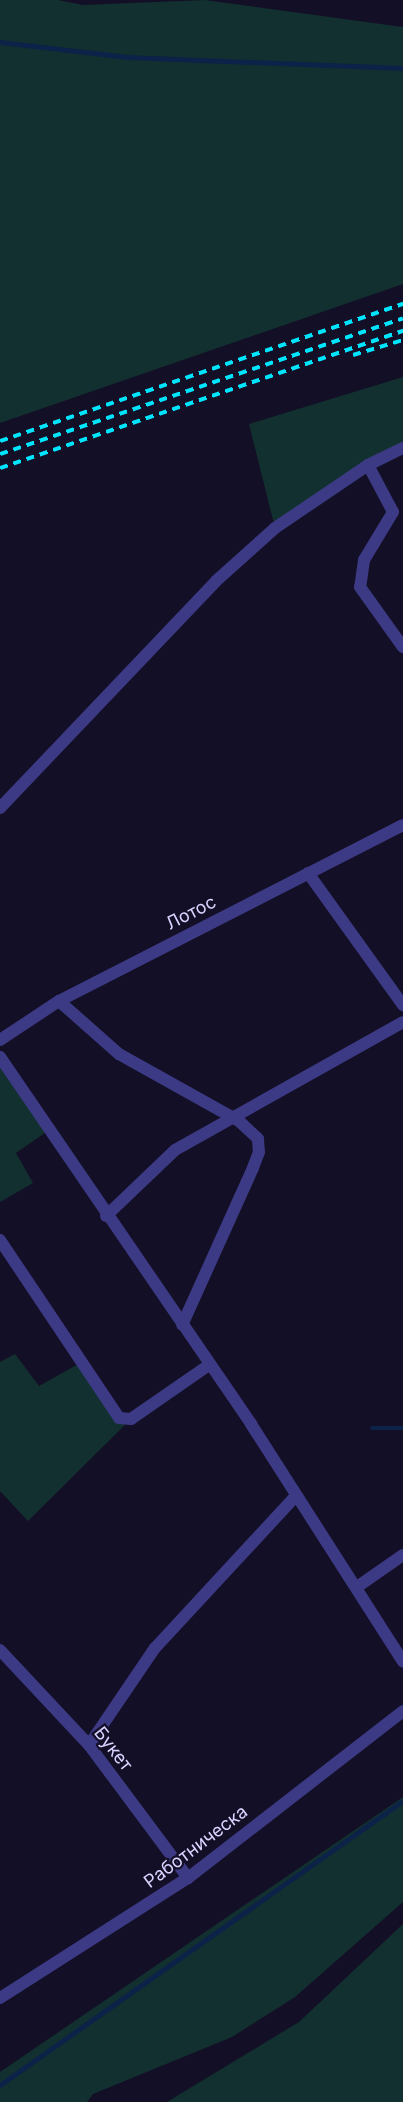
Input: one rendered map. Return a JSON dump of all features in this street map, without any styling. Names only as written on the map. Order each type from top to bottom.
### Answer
[{"type":"street","points":[[0,808],[216,581],[275,528],[368,465],[403,448]]},
{"type":"street","points":[[368,465],[392,512],[364,560],[360,587],[403,647]]},
{"type":"street","name":"Лотос","points":[[0,1040],[59,1001],[403,825]]},
{"type":"street","points":[[308,873],[403,1005]]},
{"type":"street","points":[[59,1001],[119,1054],[232,1117],[258,1139],[259,1152],[182,1325]]},
{"type":"street","points":[[106,1216],[152,1168],[232,1117],[403,1022]]},
{"type":"street","points":[[0,1056],[357,1587],[403,1662]]},
{"type":"street","points":[[0,1240],[119,1418],[131,1420],[209,1365]]},
{"type":"street","points":[[89,1745],[155,1648],[296,1496]]},
{"type":"street","points":[[357,1587],[403,1555]]},
{"type":"street","name":"Букет","points":[[0,1650],[89,1745],[188,1878]]},
{"type":"street","name":"Работническа","points":[[0,1998],[188,1878],[403,1710]]},
{"type":"green space","points":[[0,0],[58,0],[83,5],[205,0],[403,27],[403,284],[0,423]]},
{"type":"green space","points":[[403,377],[403,448],[275,528],[249,424]]},
{"type":"green space","points":[[0,1057],[49,1130],[16,1153],[33,1183],[0,1202]]},
{"type":"green space","points":[[15,1354],[39,1386],[82,1362],[119,1418],[131,1419],[28,1521],[0,1491],[0,1362]]},
{"type":"green space","points":[[403,1797],[403,1902],[295,1997],[232,2037],[93,2094],[87,2102],[0,2102],[0,2072]]},
{"type":"green space","points":[[403,1924],[403,2102],[167,2102],[299,2022]]},
{"type":"waterway","points":[[0,42],[127,57],[403,68]]},
{"type":"waterway","points":[[372,1428],[403,1428]]},
{"type":"waterway","points":[[0,2085],[403,1801]]},
{"type":"railway","points":[[0,441],[403,304]]},
{"type":"railway","points":[[0,454],[403,318]]},
{"type":"railway","points":[[0,468],[403,331]]},
{"type":"railway","points":[[353,355],[403,340]]}]
